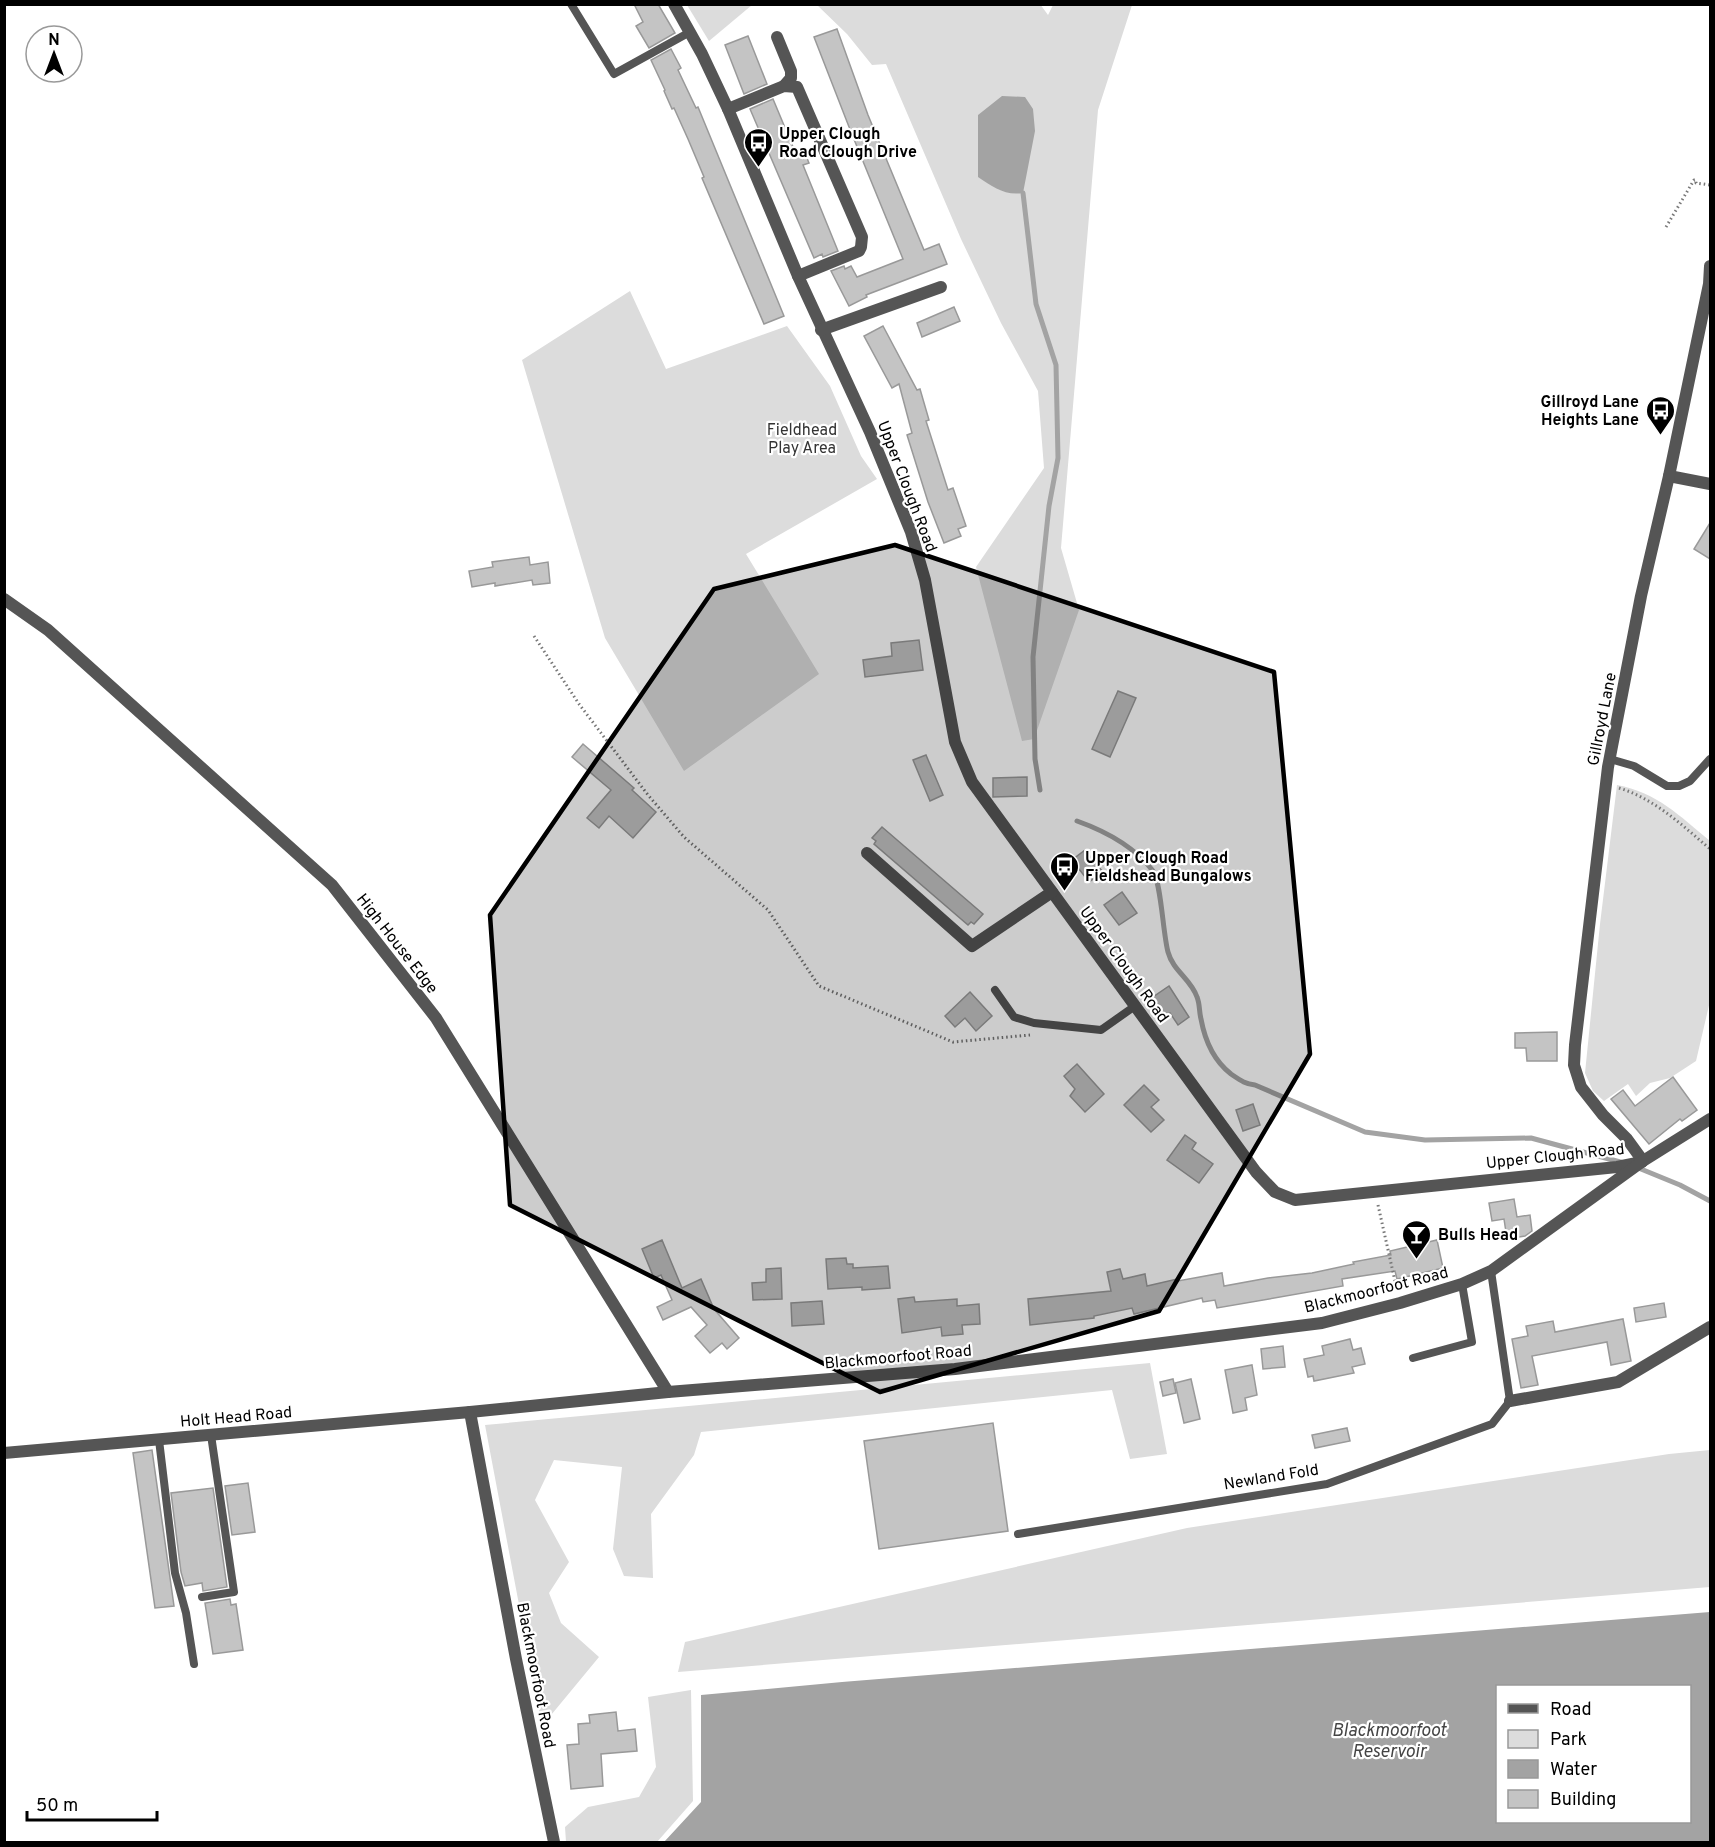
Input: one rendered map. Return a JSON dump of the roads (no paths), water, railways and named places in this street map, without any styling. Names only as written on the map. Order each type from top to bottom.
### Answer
[{"type":"street","name":"Upper Clough Road","points":[[674,4],[728,109],[821,330],[870,432],[911,532],[925,580],[955,742],[972,782],[1256,1172],[1275,1192],[1295,1200],[1621,1171]]},
{"type":"street","points":[[728,109],[784,86],[791,78],[791,71],[777,37]]},
{"type":"street","points":[[784,86],[797,87],[862,237],[859,250],[798,276]]},
{"type":"street","name":"Gillroyd Lane","points":[[1643,1161],[1627,1138],[1603,1115],[1581,1087],[1574,1065],[1581,981],[1610,759],[1641,596],[1670,476],[1709,284],[1710,266]]},
{"type":"street","points":[[821,330],[941,287]]},
{"type":"street","points":[[1670,476],[1710,484]]},
{"type":"street","name":"High House Edge","points":[[4,599],[48,630],[332,885],[436,1018],[668,1392]]},
{"type":"street","points":[[867,853],[972,946],[1052,892]]},
{"type":"street","name":"Blackmoorfoot Road","points":[[554,1842],[516,1659],[470,1412],[668,1392],[956,1369],[1322,1323],[1462,1284],[1491,1271],[1621,1171],[1643,1161],[1710,1119]]},
{"type":"street","points":[[1510,1401],[1618,1382],[1710,1328]]},
{"type":"street","name":"Holt Head Road","points":[[4,1453],[470,1412]]},
{"type":"lane","points":[[571,4],[614,74],[690,32]]},
{"type":"lane","points":[[1610,759],[1634,766],[1667,786],[1679,786],[1690,781],[1710,759]]},
{"type":"lane","points":[[995,990],[1014,1017],[1034,1023],[1101,1030],[1135,1006]]},
{"type":"lane","points":[[1491,1271],[1510,1401]]},
{"type":"lane","points":[[1413,1358],[1472,1342],[1462,1284]]},
{"type":"lane","name":"Newland Fold","points":[[1018,1534],[1327,1484],[1492,1424],[1510,1401]]},
{"type":"lane","points":[[202,1597],[234,1592],[211,1435]]},
{"type":"lane","points":[[159,1440],[175,1573],[186,1613],[194,1664]]},
{"type":"water","points":[[1002,96],[1025,97],[1033,109],[1035,131],[1023,193],[1005,192],[978,177],[978,115]]},
{"type":"water","name":"Blackmoorfoot Reservoir","points":[[1710,1612],[1710,1842],[664,1842],[701,1802],[701,1695]]},
{"type":"waterway","points":[[1023,193],[1036,304],[1056,365],[1058,458],[1049,506],[1033,657],[1035,759],[1040,790]]},
{"type":"waterway","points":[[1077,821],[1118,840],[1137,854],[1153,871],[1158,886],[1170,959],[1191,985],[1199,1002],[1200,1016],[1211,1050],[1219,1063],[1240,1080],[1365,1132],[1425,1140],[1531,1138],[1624,1163]]},
{"type":"waterway","points":[[1636,1167],[1680,1185],[1710,1201]]},
{"type":"place","name":"Upper Clough Road Clough Drive","points":[[758,168]]},
{"type":"place","name":"Gillroyd Lane Heights Lane","points":[[1660,436]]},
{"type":"place","name":"Upper Clough Road Fieldshead Bungalows","points":[[1064,892]]},
{"type":"place","name":"Bulls Head","points":[[1417,1260]]},
{"type":"park label","name":"Fieldhead Play Area","points":[[802,438]]}]
